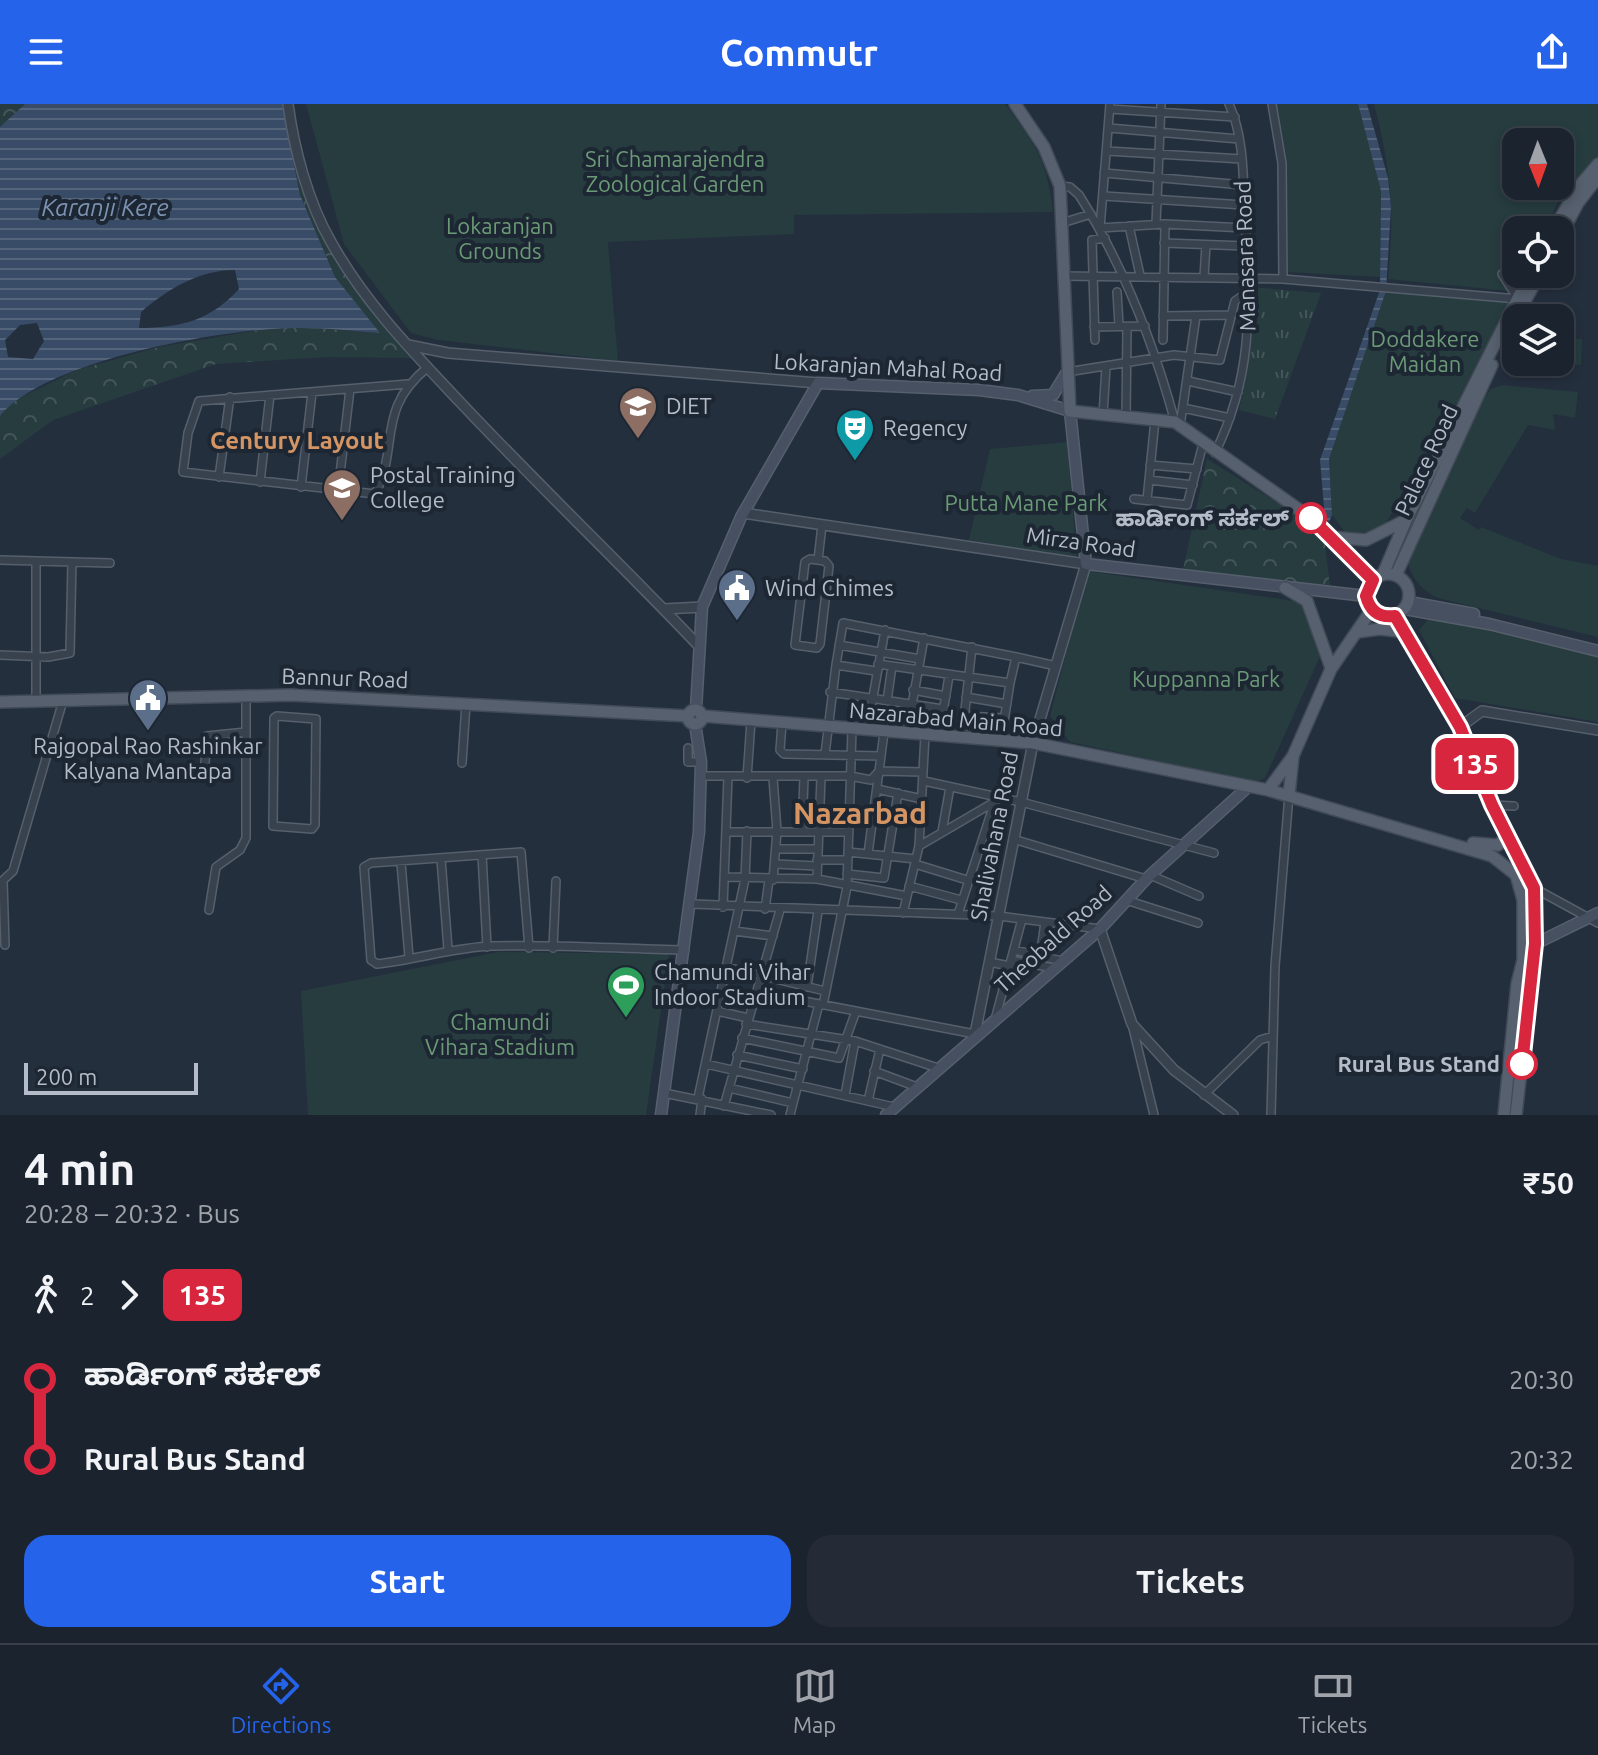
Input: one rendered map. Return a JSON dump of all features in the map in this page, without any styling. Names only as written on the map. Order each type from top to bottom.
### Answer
[{"type":"main road","points":[[1015,104],[1044,147],[1060,186],[1070,411]]},
{"type":"main road","points":[[1561,216],[1580,185],[1598,164]]},
{"type":"main road","points":[[1573,216],[1598,177]]},
{"type":"main road","points":[[1523,288],[1406,520],[1384,576],[1366,596],[1372,609],[1382,616],[1403,609],[1437,605],[1598,644]]},
{"type":"main road","name":"Palace Road","points":[[1384,576],[1502,345]]},
{"type":"main road","points":[[1018,395],[1053,395],[1067,372]]},
{"type":"main road","points":[[661,1115],[692,904],[701,776],[695,717],[702,607],[743,513],[818,383]]},
{"type":"main road","name":"Lokaranjan Mahal Road","points":[[818,383],[1018,395],[1070,411],[1178,424]]},
{"type":"main road","name":"Shalivahana Road","points":[[1070,411],[1086,564]]},
{"type":"main road","points":[[1178,424],[1311,518],[1330,537],[1384,576],[1408,586],[1403,609],[1406,632],[1460,727],[1492,805],[1534,888],[1535,944],[1516,1115]]},
{"type":"main road","points":[[1330,537],[1366,540],[1406,520]]},
{"type":"main road","name":"Mirza Road","points":[[1086,564],[1366,596]]},
{"type":"main road","points":[[1285,588],[1307,601],[1329,655],[1331,669]]},
{"type":"main road","points":[[1268,790],[1293,756],[1331,669],[1372,609]]},
{"type":"main road","points":[[1403,609],[1489,624],[1598,651]]},
{"type":"main road","points":[[1357,632],[1406,632]]},
{"type":"main road","name":"Bannur Road","points":[[0,702],[62,704],[246,695],[296,696],[695,717]]},
{"type":"main road","name":"Nazarabad Main Road","points":[[695,717],[1033,743],[1249,786]]},
{"type":"main road","points":[[1289,795],[1293,756]]},
{"type":"main road","points":[[1249,786],[1437,837],[1483,846],[1498,845],[1508,837]]},
{"type":"main road","name":"Theobald Road","points":[[890,1111],[975,1034],[1100,929],[1148,877],[1249,786]]},
{"type":"main road","points":[[1437,837],[1502,862],[1516,875],[1520,885],[1523,960],[1517,984],[1504,1115]]},
{"type":"main road","points":[[1535,944],[1595,918]]},
{"type":"street","points":[[288,104],[310,194],[329,240],[359,288],[406,344],[698,645]]},
{"type":"street","name":"Manasara Road","points":[[1215,453],[1238,392],[1250,320],[1242,159],[1235,117],[1229,104]]},
{"type":"street","points":[[1272,104],[1282,163],[1283,279]]},
{"type":"street","points":[[1100,228],[1110,106],[1161,108],[1235,117]]},
{"type":"street","points":[[1161,108],[1157,199],[1164,243],[1163,340]]},
{"type":"street","points":[[1109,128],[1239,139]]},
{"type":"street","points":[[1107,151],[1242,159]]},
{"type":"street","points":[[1104,173],[1243,185]]},
{"type":"street","points":[[1060,186],[1070,187],[1079,195],[1125,275],[1158,360],[1178,424]]},
{"type":"street","points":[[1104,196],[1244,205]]},
{"type":"street","points":[[1062,223],[1091,214]]},
{"type":"street","points":[[1100,228],[1161,224],[1245,228]]},
{"type":"street","points":[[1129,226],[1140,275]]},
{"type":"street","points":[[1095,340],[1092,240],[1105,238]]},
{"type":"street","points":[[1164,243],[1246,246]]},
{"type":"street","points":[[1204,277],[1206,245]]},
{"type":"street","points":[[1063,276],[1283,279],[1518,299]]},
{"type":"street","points":[[1511,288],[1518,299]]},
{"type":"street","points":[[1117,292],[1130,363],[1126,417]]},
{"type":"street","points":[[1067,372],[1192,355],[1220,360],[1235,301],[1248,292]]},
{"type":"street","points":[[1163,316],[1231,315]]},
{"type":"street","points":[[1178,424],[1188,381],[1196,316]]},
{"type":"street","points":[[1094,327],[1145,326]]},
{"type":"street","name":"Lokaranjan Mahal Road","points":[[406,344],[438,352],[818,383]]},
{"type":"street","points":[[408,384],[230,397],[196,404],[185,454],[185,474],[338,491],[376,492],[392,418],[408,384],[428,367]]},
{"type":"street","points":[[1103,415],[1106,367]]},
{"type":"street","points":[[1188,381],[1238,392]]},
{"type":"street","points":[[338,491],[350,389]]},
{"type":"street","points":[[301,487],[312,393]]},
{"type":"street","points":[[260,482],[270,395]]},
{"type":"street","points":[[219,477],[230,397]]},
{"type":"street","points":[[1183,408],[1230,418]]},
{"type":"street","points":[[1147,500],[1155,420]]},
{"type":"street","points":[[1134,499],[1185,506],[1203,444]]},
{"type":"street","points":[[1150,465],[1197,469]]},
{"type":"street","points":[[1149,480],[1193,485]]},
{"type":"street","name":"Mirza Road","points":[[743,513],[1086,564]]},
{"type":"street","points":[[818,560],[822,525]]},
{"type":"street","points":[[0,560],[110,563]]},
{"type":"street","points":[[818,560],[829,566],[820,644],[817,648],[797,647],[805,562],[818,560]]},
{"type":"street","points":[[36,561],[36,702]]},
{"type":"street","points":[[0,655],[70,653],[72,562]]},
{"type":"street","name":"Shalivahana Road","points":[[975,1034],[1033,743],[1086,564]]},
{"type":"street","points":[[664,609],[702,607]]},
{"type":"street","points":[[825,754],[830,692],[843,623],[1056,666]]},
{"type":"street","points":[[867,730],[885,630]]},
{"type":"street","points":[[907,733],[924,638]]},
{"type":"street","points":[[839,645],[920,659]]},
{"type":"street","points":[[962,737],[972,647]]},
{"type":"street","points":[[1001,740],[1016,657]]},
{"type":"street","points":[[836,665],[892,666],[1010,683]]},
{"type":"street","points":[[887,701],[892,666]]},
{"type":"street","points":[[939,736],[949,676]]},
{"type":"street","points":[[913,690],[946,696]]},
{"type":"street","points":[[830,692],[943,709]]},
{"type":"street","points":[[209,910],[216,867],[240,850],[246,838],[246,695]]},
{"type":"street","points":[[290,716],[296,696]]},
{"type":"street","points":[[296,696],[301,716]]},
{"type":"street","points":[[966,697],[1007,704]]},
{"type":"street","points":[[5,945],[2,882],[13,871],[62,704]]},
{"type":"street","points":[[462,763],[466,704]]},
{"type":"street","points":[[1460,727],[1482,711],[1598,730]]},
{"type":"street","points":[[290,716],[316,719],[315,825],[309,829],[277,829],[273,823],[274,718],[290,716]]},
{"type":"street","points":[[964,716],[1004,718]]},
{"type":"street","points":[[747,778],[751,721]]},
{"type":"street","points":[[782,723],[781,752],[881,756]]},
{"type":"street","points":[[790,1115],[825,991],[847,887],[853,785],[850,776],[852,729]]},
{"type":"street","points":[[205,763],[207,736],[246,732]]},
{"type":"street","points":[[868,854],[884,732]]},
{"type":"street","points":[[903,913],[919,846],[925,735]]},
{"type":"street","points":[[688,748],[688,762],[701,762]]},
{"type":"street","points":[[879,771],[923,776],[997,800],[1021,802],[1187,843],[1214,853]]},
{"type":"street","points":[[701,776],[850,776],[871,780],[879,771]]},
{"type":"street","points":[[723,907],[728,777]]},
{"type":"street","points":[[765,909],[776,849],[773,778]]},
{"type":"street","points":[[802,830],[804,778]]},
{"type":"street","points":[[817,879],[821,778]]},
{"type":"street","points":[[942,832],[950,787]]},
{"type":"street","points":[[877,789],[922,799]]},
{"type":"street","points":[[847,874],[883,879],[898,793]]},
{"type":"street","points":[[1271,1115],[1273,1036],[1289,795]]},
{"type":"street","points":[[919,846],[997,800]]},
{"type":"street","points":[[958,914],[967,880],[997,800]]},
{"type":"street","points":[[1492,805],[1514,806]]},
{"type":"street","points":[[700,1115],[706,1064],[745,879],[747,831]]},
{"type":"street","points":[[726,832],[849,832]]},
{"type":"street","points":[[1013,839],[1148,877],[1199,896]]},
{"type":"street","points":[[776,849],[818,849]]},
{"type":"street","points":[[529,948],[523,854],[519,851],[401,863],[371,863],[363,870],[371,960],[382,963],[448,949],[487,947],[529,948],[685,950]]},
{"type":"street","points":[[775,864],[817,863],[868,854],[916,862],[967,880]]},
{"type":"street","points":[[482,855],[487,947]]},
{"type":"street","points":[[441,859],[448,949]]},
{"type":"street","points":[[401,863],[409,957]]},
{"type":"street","points":[[724,877],[817,879],[907,896]]},
{"type":"street","points":[[553,948],[556,881]]},
{"type":"street","points":[[909,886],[961,900]]},
{"type":"street","points":[[1534,888],[1595,918]]},
{"type":"street","points":[[1126,900],[1198,923]]},
{"type":"street","points":[[692,904],[780,910],[999,916],[1100,929],[1132,1024],[1154,1115]]},
{"type":"street","points":[[724,1106],[780,910]]},
{"type":"street","points":[[807,987],[818,911]]},
{"type":"street","points":[[996,1016],[1022,919]]},
{"type":"street","points":[[1039,961],[1045,922]]},
{"type":"street","points":[[734,931],[773,936]]},
{"type":"street","points":[[1014,950],[1057,965]]},
{"type":"street","points":[[989,962],[1039,961]]},
{"type":"street","points":[[726,967],[825,991]]},
{"type":"street","points":[[721,993],[821,1004],[944,1025],[975,1034]]},
{"type":"street","points":[[717,1011],[747,1021],[855,1041],[938,1068]]},
{"type":"street","points":[[742,1038],[839,1058],[856,1011]]},
{"type":"street","points":[[1132,1024],[1146,1043],[1204,1095],[1233,1115]]},
{"type":"street","points":[[1204,1095],[1260,1040],[1273,1036]]},
{"type":"street","points":[[845,1095],[855,1041]]},
{"type":"street","points":[[868,1101],[880,1049]]},
{"type":"street","points":[[737,1055],[803,1069]]},
{"type":"street","points":[[706,1064],[845,1095],[890,1111]]},
{"type":"street","points":[[874,1071],[917,1087]]},
{"type":"street","points":[[729,1088],[793,1103]]},
{"type":"street","points":[[664,1093],[771,1115]]},
{"type":"green space","points":[[0,104],[25,104],[0,127]]},
{"type":"green space","points":[[282,104],[285,104],[302,181],[326,242],[362,298],[413,358],[327,357],[216,364],[53,420],[0,459],[0,416],[11,402],[77,370],[159,347],[259,330],[301,327],[379,333],[335,277],[300,195]]},
{"type":"green space","points":[[306,104],[1005,104],[1025,131],[1043,165],[1053,212],[794,215],[794,234],[608,242],[618,361],[439,340],[411,333],[344,244]]},
{"type":"green space","points":[[1277,104],[1358,104],[1381,191],[1380,277],[1285,272],[1287,161]]},
{"type":"green space","points":[[1374,104],[1598,104],[1598,164],[1574,182],[1574,128],[1502,128],[1502,200],[1558,200],[1552,216],[1502,216],[1502,288],[1522,288],[1520,292],[1388,279],[1391,211],[1388,170]]},
{"type":"green space","points":[[1251,287],[1321,293],[1275,419],[1239,410],[1250,349]]},
{"type":"green space","name":"Doddakere Maidan","points":[[1386,291],[1506,301],[1509,304],[1502,304],[1502,328],[1380,529],[1348,536],[1332,515],[1329,459]]},
{"type":"green space","points":[[1574,339],[1582,339],[1581,365],[1574,364]]},
{"type":"green space","points":[[1503,385],[1578,392],[1575,418],[1553,414],[1555,430],[1528,425],[1475,513],[1467,508],[1460,518],[1479,530],[1481,527],[1561,559],[1598,566],[1598,637],[1438,598],[1421,586],[1410,568],[1407,554],[1410,538],[1426,497],[1485,397],[1491,389]]},
{"type":"green space","name":"Putta Mane Park","points":[[1067,442],[1077,558],[969,540],[990,449]]},
{"type":"green space","points":[[1207,459],[1308,522],[1324,536],[1330,587],[1183,570]]},
{"type":"green space","name":"Kuppanna Park","points":[[1087,571],[1302,602],[1323,650],[1265,778],[1256,782],[1070,742],[1050,716]]},
{"type":"green space","points":[[1432,615],[1598,656],[1598,722],[1455,698],[1419,630]]},
{"type":"green space","name":"Chamundi Vihara Stadium","points":[[498,952],[669,954],[646,1115],[308,1115],[301,991]]},
{"type":"water","name":"Karanji Kere","points":[[25,104],[282,104],[300,195],[335,277],[380,333],[310,328],[269,329],[230,333],[140,351],[56,378],[23,396],[0,416],[0,127]],"holes":[[[235,270],[239,289],[206,315],[182,324],[139,328],[141,312],[173,289],[209,273]],[[37,323],[44,341],[33,359],[8,357],[5,340],[20,325]]]},
{"type":"water","points":[[1358,104],[1367,104],[1388,178],[1391,207],[1386,291],[1329,459],[1332,515],[1329,522],[1325,518],[1320,460],[1380,290],[1381,191]]},
{"type":"bus line","name":"135","points":[[1311,518],[1373,580],[1366,596],[1372,609],[1382,616],[1395,616],[1406,632],[1460,727],[1492,805],[1534,888],[1535,944],[1522,1064]]},
{"type":"place","name":"DIET","points":[[638,440]]},
{"type":"place","name":"Regency","points":[[855,462]]},
{"type":"place","name":"ಹಾರ್ಡಿಂಗ್ ಸರ್ಕಲ್","points":[[1311,518]]},
{"type":"place","name":"Postal Training College","points":[[342,522]]},
{"type":"place","name":"Wind Chimes","points":[[737,622]]},
{"type":"place","name":"Rajgopal Rao Rashinkar Kalyana Mantapa","points":[[148,732]]},
{"type":"place","name":"Chamundi Vihar Indoor Stadium","points":[[626,1019]]},
{"type":"place","name":"Rural Bus Stand","points":[[1522,1064]]},
{"type":"district","name":"Century Layout","points":[[297,441]]},
{"type":"district","name":"Nazarbad","points":[[860,814]]},
{"type":"park label","name":"Sri Chamarajendra Zoological Garden","points":[[675,172]]},
{"type":"park label","name":"Lokaranjan Grounds","points":[[500,238]]}]
